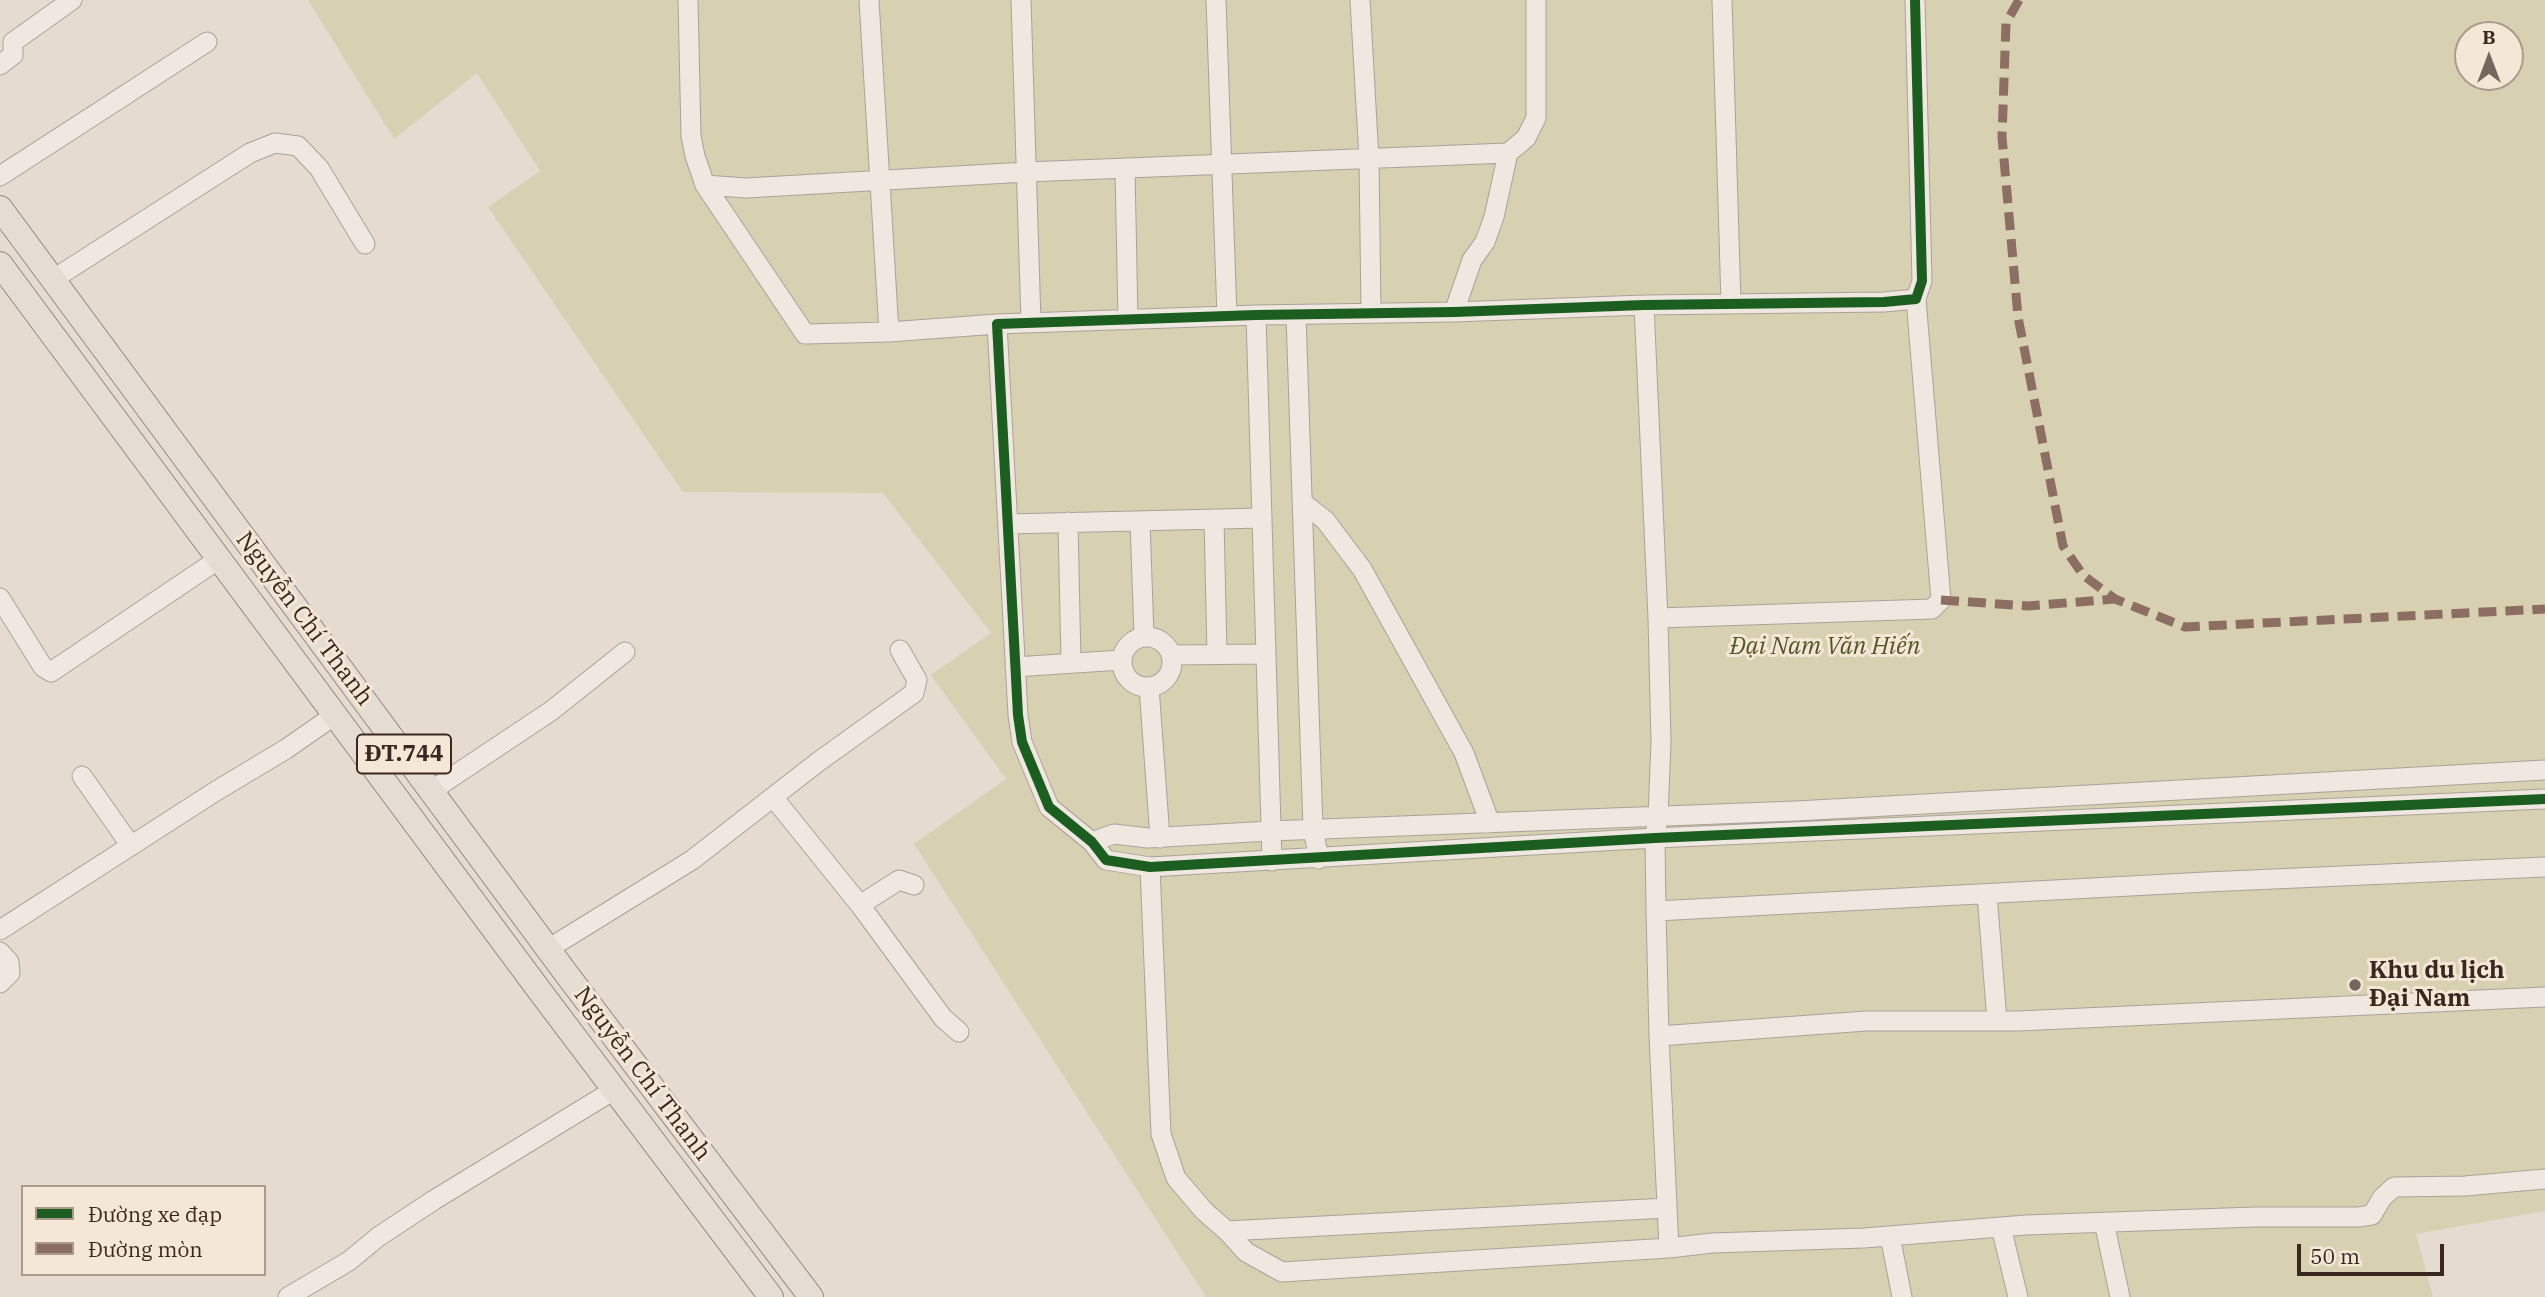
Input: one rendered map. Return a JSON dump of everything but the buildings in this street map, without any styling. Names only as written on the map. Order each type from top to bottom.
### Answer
[{"type":"main road","name":"Nguyễn Chí Thanh","points":[[0,208],[548,949],[811,1297]]},
{"type":"main road","name":"Nguyễn Chí Thanh","points":[[0,264],[521,966],[771,1297]]},
{"type":"main road","points":[[219,559],[246,541]]},
{"type":"main road","points":[[521,966],[548,949]]},
{"type":"street","points":[[0,65],[13,55],[13,42],[72,0]]},
{"type":"street","points":[[688,0],[691,136],[695,156],[705,184],[805,334],[1256,315],[1454,312],[1644,304],[1884,302],[1916,299]]},
{"type":"street","points":[[869,0],[889,332]]},
{"type":"street","points":[[1021,0],[1031,323]]},
{"type":"street","points":[[1216,0],[1227,316]]},
{"type":"street","points":[[1360,0],[1369,159],[1371,313]]},
{"type":"street","points":[[705,184],[746,188],[1026,173],[1508,153],[1526,138],[1536,118],[1536,0]]},
{"type":"street","points":[[1722,0],[1731,304]]},
{"type":"street","points":[[1658,618],[1932,610],[1941,600],[1916,299],[1922,281],[1915,0]]},
{"type":"street","points":[[0,176],[207,42]]},
{"type":"street","points":[[52,280],[250,153],[275,143],[298,146],[319,168],[365,244]]},
{"type":"street","points":[[1454,312],[1472,260],[1485,242],[1494,217],[1508,153]]},
{"type":"street","points":[[1125,169],[1128,320]]},
{"type":"street","points":[[1644,304],[1658,618],[1661,742],[1655,838],[1656,911],[1669,1248]]},
{"type":"street","points":[[1256,315],[1272,861]]},
{"type":"street","points":[[1296,315],[1314,830],[1319,859]]},
{"type":"street","points":[[997,324],[1015,667],[1022,742],[1049,807],[1092,842],[1107,860],[1150,867],[1655,838],[2545,799]]},
{"type":"street","points":[[1303,503],[1325,520],[1362,569],[1464,753],[1490,823]]},
{"type":"street","points":[[1008,524],[1261,518]]},
{"type":"street","points":[[1213,519],[1217,654]]},
{"type":"street","points":[[1140,521],[1144,636]]},
{"type":"street","points":[[1068,522],[1071,663]]},
{"type":"street","points":[[0,598],[43,667],[51,672],[219,559]]},
{"type":"street","points":[[1144,636],[1161,641],[1172,655],[1172,664],[1165,680],[1149,687],[1140,687],[1126,677],[1121,660],[1129,644],[1144,636]]},
{"type":"street","points":[[548,949],[692,860],[914,693],[917,680],[900,650]]},
{"type":"street","points":[[431,791],[551,711],[625,652]]},
{"type":"street","points":[[1172,655],[1265,654]]},
{"type":"street","points":[[1015,667],[1121,660]]},
{"type":"street","points":[[1149,687],[1160,838]]},
{"type":"street","points":[[0,930],[286,749],[335,715]]},
{"type":"street","points":[[1092,842],[1114,834],[1160,838],[1270,831],[1796,811],[2545,770]]},
{"type":"street","points":[[82,776],[131,846]]},
{"type":"street","points":[[774,797],[860,905],[943,1018],[959,1032]]},
{"type":"street","points":[[1150,867],[1161,1134],[1176,1178],[1203,1211],[1246,1252],[1282,1272],[2001,1227],[2255,1217],[2358,1217],[2372,1215],[2382,1198],[2393,1187],[2465,1186],[2545,1179]]},
{"type":"street","points":[[1656,911],[2545,867]]},
{"type":"street","points":[[860,905],[899,880],[914,885]]},
{"type":"street","points":[[1987,894],[1997,1021]]},
{"type":"street","points":[[0,952],[9,962],[10,973],[0,983]]},
{"type":"street","points":[[1659,1036],[1866,1021],[1997,1021],[2545,997]]},
{"type":"street","points":[[288,1297],[349,1261],[378,1237],[434,1200],[614,1090]]},
{"type":"street","points":[[1227,1231],[1667,1208]]},
{"type":"street","points":[[2104,1222],[2120,1297]]},
{"type":"street","points":[[2001,1227],[2018,1297]]},
{"type":"street","points":[[1889,1236],[1902,1297]]},
{"type":"green space","name":"Đại Nam Văn Hiến","points":[[308,0],[2545,0],[2545,1211],[2416,1234],[2433,1297],[1206,1297],[914,844],[1006,779],[931,675],[991,633],[883,493],[683,492],[488,207],[540,171],[477,73],[394,139]]},
{"type":"marked path","points":[[2019,0],[2006,23],[2002,137],[2018,317],[2063,546],[2083,575],[2115,599],[2185,627],[2545,609]]},
{"type":"marked path","points":[[1941,600],[2028,606],[2115,599]]},
{"type":"cycle path","points":[[1915,0],[1922,281],[1916,299],[1884,302],[1644,305],[997,324],[1018,715],[1022,742],[1049,807],[1092,842],[1106,860],[1150,867],[1655,838],[2545,799]]},
{"type":"place","name":"Khu du lịch Đại Nam","points":[[2355,985]]}]
